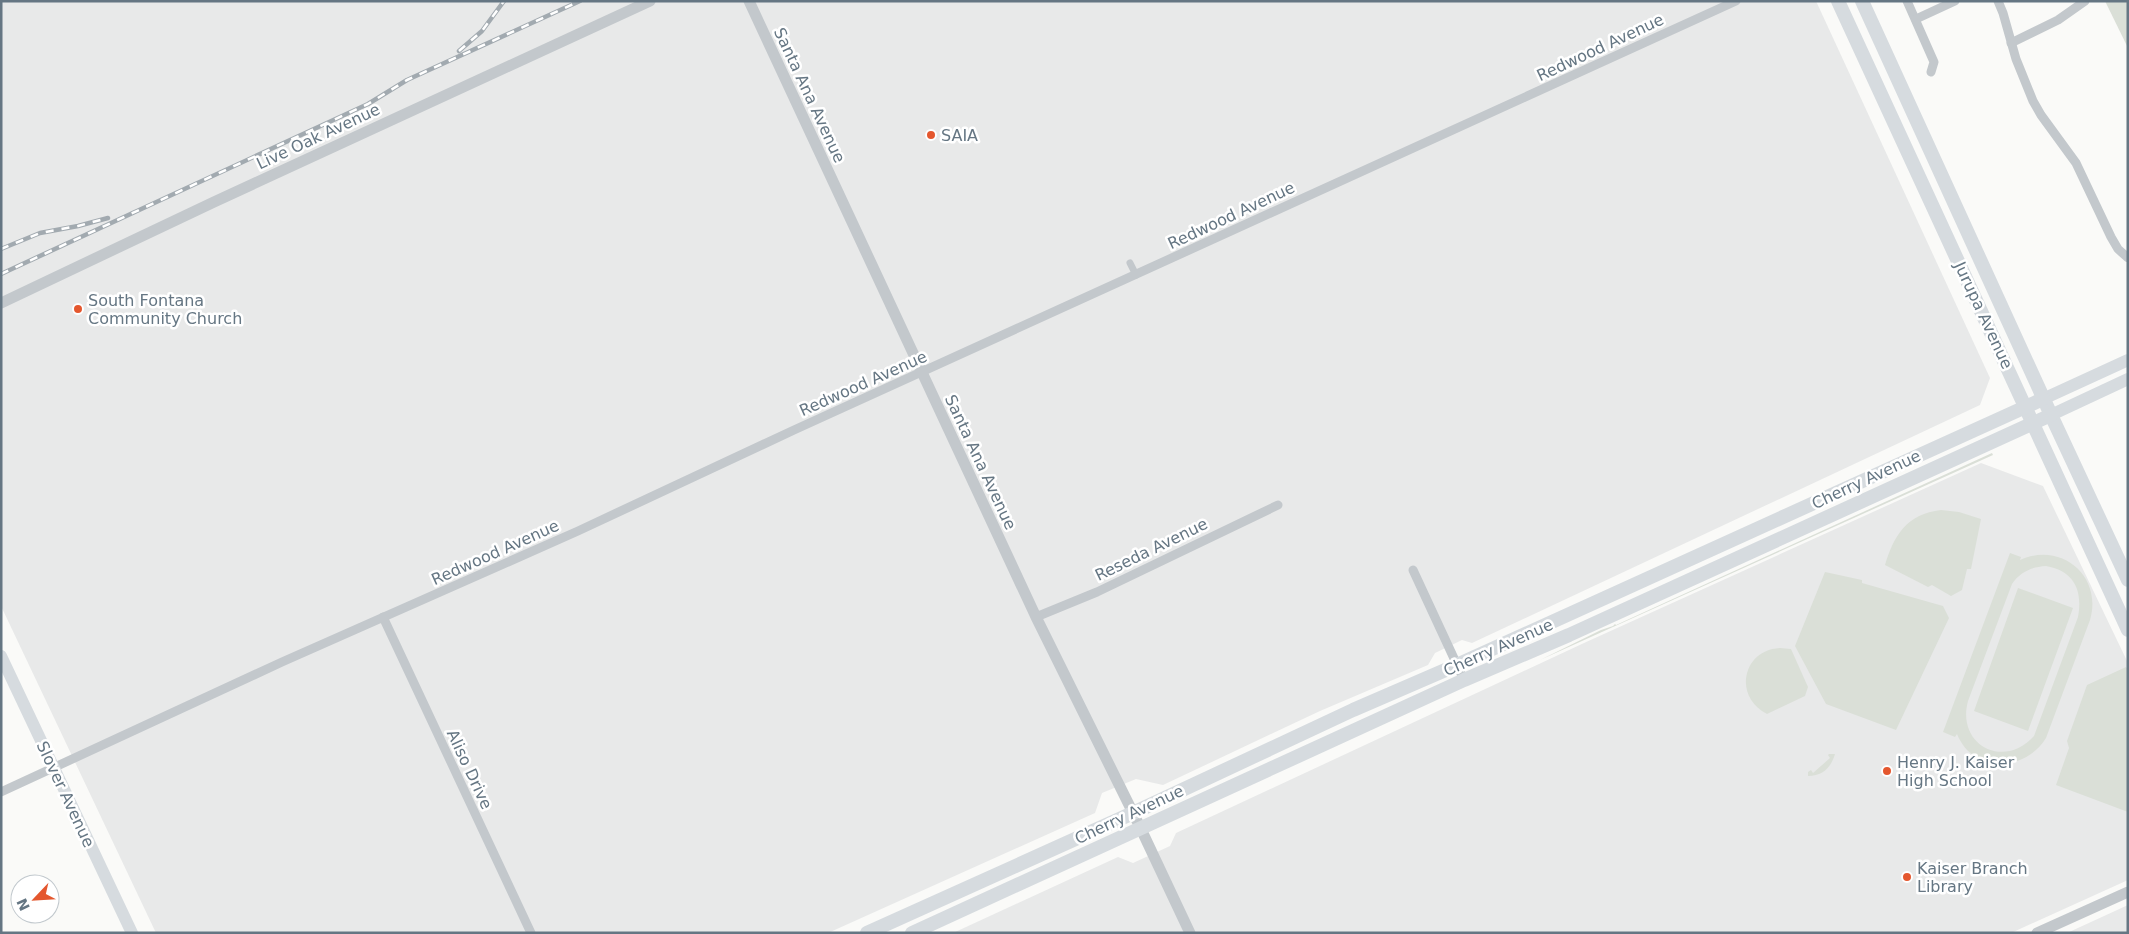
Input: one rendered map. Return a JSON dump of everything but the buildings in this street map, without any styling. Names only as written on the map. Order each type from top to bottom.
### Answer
[{"type":"main road","name":"Jurupa Avenue","points":[[1838,1],[2128,630]]},
{"type":"main road","name":"Jurupa Avenue","points":[[1862,1],[2050,415],[2128,580]]},
{"type":"main road","name":"Cherry Avenue","points":[[867,933],[1133,813],[1353,710],[1457,665],[2128,360]]},
{"type":"main road","name":"Cherry Avenue","points":[[912,933],[2128,379]]},
{"type":"main road","name":"Slover Avenue","points":[[1,656],[132,933]]},
{"type":"street","name":"Live Oak Avenue","points":[[1,303],[222,198],[650,1]]},
{"type":"street","name":"Santa Ana Avenue","points":[[749,1],[1036,616],[1141,828],[1190,933]]},
{"type":"street","name":"Redwood Avenue","points":[[1,792],[382,617],[578,531],[794,430],[1736,1]]},
{"type":"street","points":[[1907,1],[1934,62],[1931,72]]},
{"type":"street","points":[[1916,19],[1955,1]]},
{"type":"street","points":[[1998,1],[2022,76],[2041,115],[2069,152],[2111,237],[2118,249],[2128,258]]},
{"type":"street","points":[[2011,42],[2058,20],[2085,1]]},
{"type":"street","points":[[1130,263],[1136,275]]},
{"type":"street","name":"Reseda Avenue","points":[[1036,616],[1097,592],[1278,505]]},
{"type":"street","points":[[1413,570],[1464,680]]},
{"type":"street","name":"Aliso Drive","points":[[382,617],[530,933]]},
{"type":"street","points":[[2037,933],[2128,892]]},
{"type":"shaded area","points":[[1,1],[1816,1],[1990,378],[1980,405],[1472,643],[1462,640],[1435,653],[1428,665],[1320,711],[1163,785],[1136,779],[1102,793],[1095,813],[828,933],[156,933],[1,606]]},
{"type":"shaded area","points":[[2105,1],[2128,1],[2128,48]]},
{"type":"shaded area","points":[[1992,453],[1993,455],[1540,660],[1601,630],[1616,625]]},
{"type":"shaded area","name":"Henry J. Kaiser High School","points":[[1981,463],[2043,486],[2128,663],[2128,880],[2011,933],[953,933],[1118,857],[1133,863],[1170,846],[1176,833],[1584,643]]},
{"type":"shaded area","points":[[1941,510],[1959,512],[1981,519],[1971,569],[1967,569],[1962,590],[1951,596],[1932,585],[1928,587],[1885,565],[1898,535],[1911,521],[1929,512]]},
{"type":"shaded area","points":[[2010,553],[2021,557],[2020,560],[2035,555],[2050,555],[2064,559],[2075,566],[2084,577],[2090,589],[2092,604],[2090,620],[2046,738],[2037,749],[2025,757],[2013,762],[2000,764],[1987,762],[1975,756],[1965,747],[1957,734],[1955,737],[1943,732]],"holes":[[[2046,566],[2064,572],[2074,583],[2079,598],[2078,617],[2034,736],[2022,746],[2009,751],[1985,748],[1969,730],[1966,717],[1968,701],[2012,584],[2022,573],[2031,569]]]},
{"type":"shaded area","points":[[1825,572],[1862,580],[1862,583],[1943,606],[1949,618],[1896,730],[1826,704],[1795,646]]},
{"type":"shaded area","points":[[2018,588],[2073,608],[2028,731],[1974,711]]},
{"type":"shaded area","points":[[1780,648],[1791,649],[1808,687],[1805,696],[1767,714],[1756,706],[1749,697],[1746,675],[1750,665],[1757,657],[1767,651]]},
{"type":"shaded area","points":[[2126,667],[2128,670],[2128,812],[2056,785],[2069,748],[2067,741],[2087,685]]},
{"type":"shaded area","points":[[1829,754],[1835,754],[1828,767],[1818,775],[1808,776],[1808,772],[1811,770],[1813,773],[1830,758]]},
{"type":"shaded area","points":[[2128,905],[2128,933],[2067,933]]},
{"type":"railway","points":[[459,51],[482,31],[504,1]]},
{"type":"railway","points":[[1,274],[368,104],[407,80],[580,1]]},
{"type":"railway","points":[[1,249],[40,233],[108,218]]},
{"type":"place","name":"SAIA","points":[[931,135]]},
{"type":"place","name":"South Fontana Community Church","points":[[78,309]]},
{"type":"place","name":"Henry J. Kaiser High School","points":[[1887,771]]},
{"type":"place","name":"Kaiser Branch Library","points":[[1907,877]]}]
